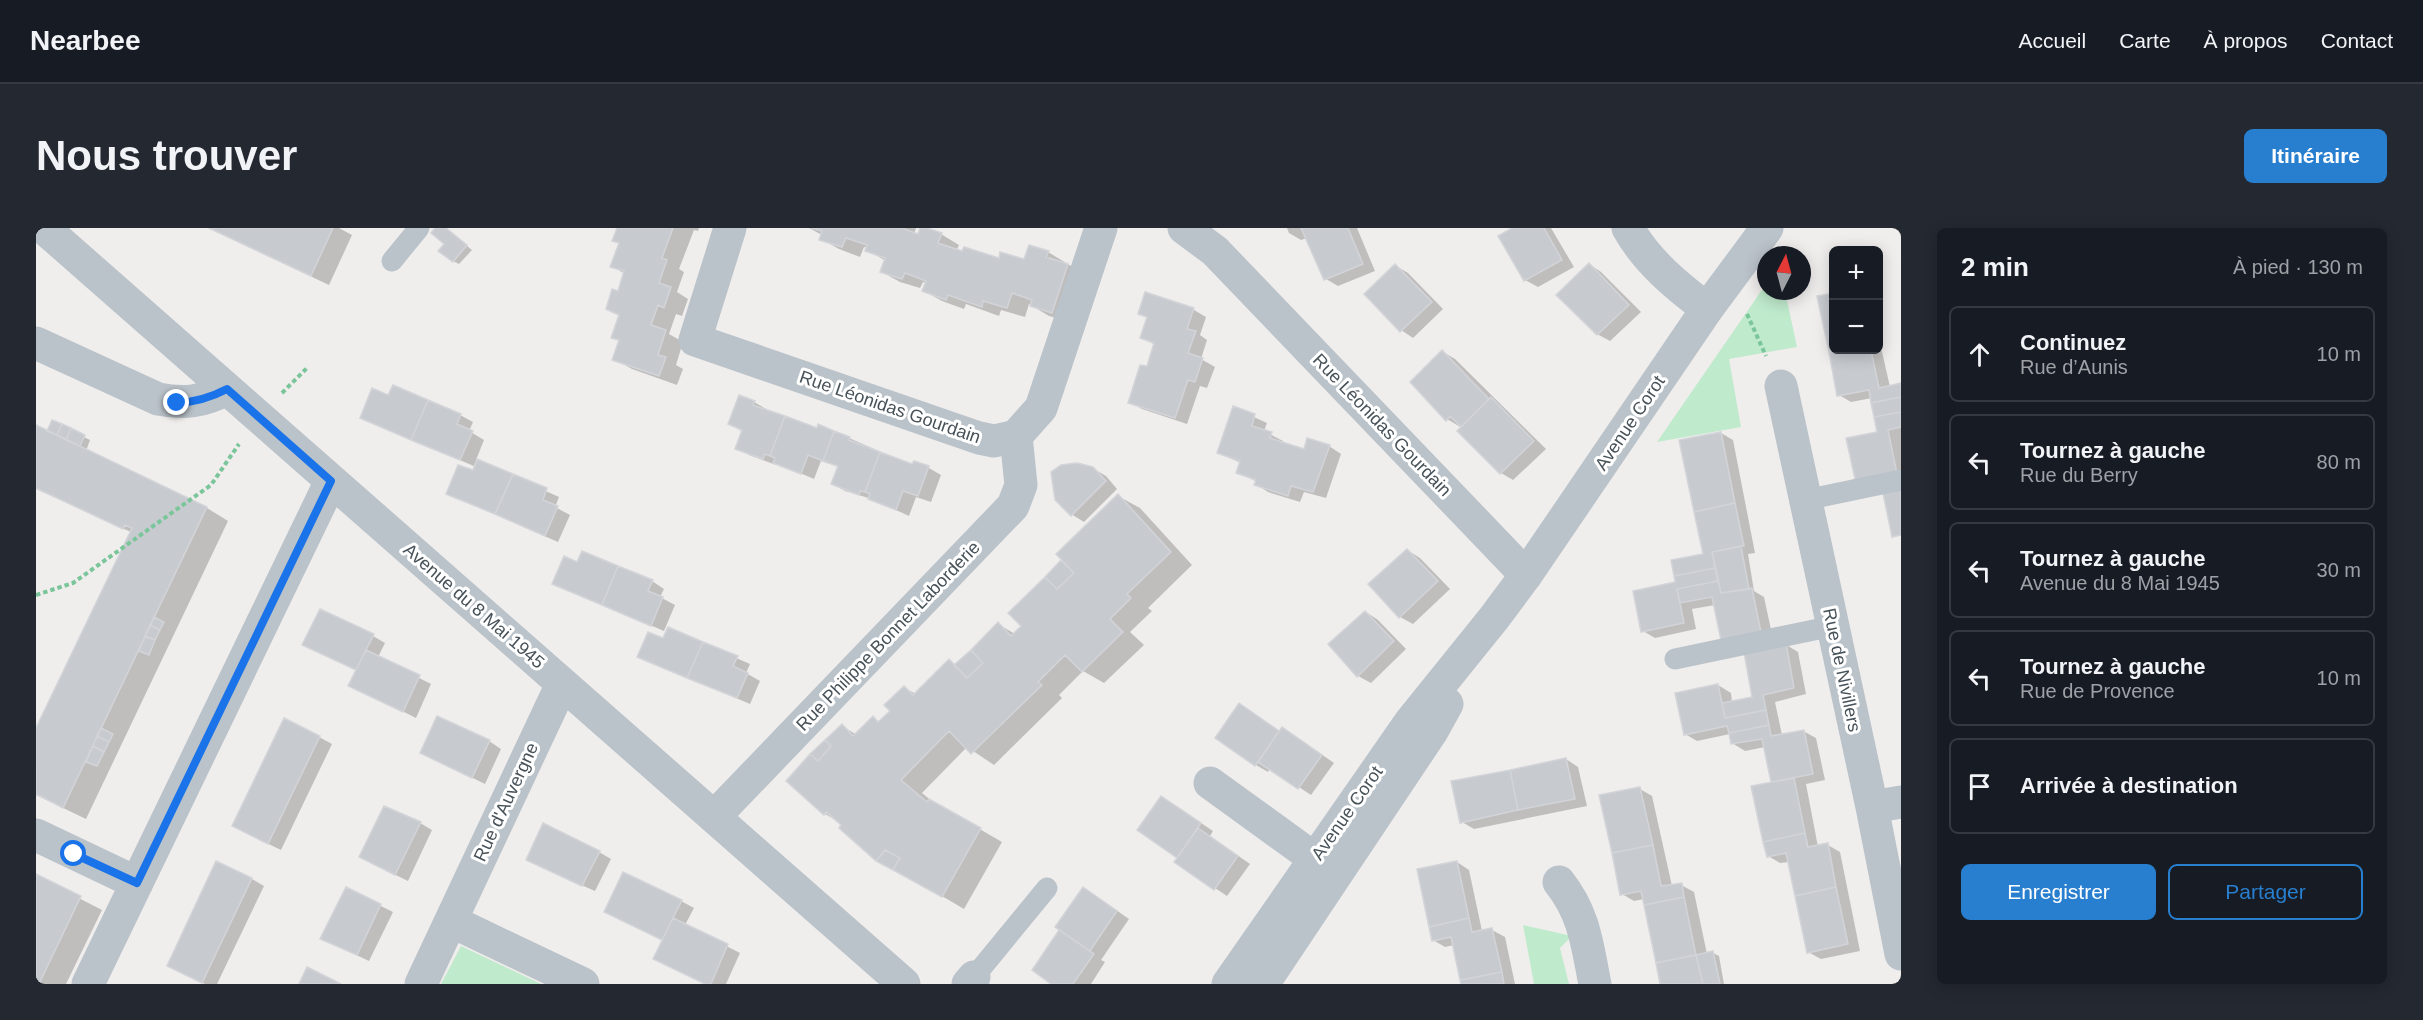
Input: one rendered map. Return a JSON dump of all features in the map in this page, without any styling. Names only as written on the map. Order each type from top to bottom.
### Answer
[{"type":"street","name":"Avenue du 8 Mai 1945","points":[[44,228],[904,984]]},
{"type":"street","name":"Rue Léonidas Gourdain","points":[[730,228],[695,340],[979,438],[994,441],[1016,436]]},
{"type":"street","points":[[1016,436],[1041,408],[1101,228]]},
{"type":"street","name":"Rue Léonidas Gourdain","points":[[1184,228],[1215,251],[1526,575]]},
{"type":"street","points":[[1628,228],[1661,271],[1707,309]]},
{"type":"street","name":"Avenue Corot","points":[[1228,984],[1412,721],[1526,575],[1707,309],[1767,228]]},
{"type":"street","points":[[36,343],[158,399],[177,403],[194,402],[227,389]]},
{"type":"street","name":"Rue de Nivillers","points":[[1781,386],[1833,626],[1887,804],[1901,954]]},
{"type":"street","name":"Rue Philippe Bonnet Laborderie","points":[[714,817],[1013,506],[1021,486],[1016,436]]},
{"type":"street","points":[[88,984],[331,481]]},
{"type":"street","name":"Avenue Corot","points":[[1263,984],[1432,731],[1494,618]]},
{"type":"street","name":"Rue d'Auvergne","points":[[421,984],[562,684]]},
{"type":"street","points":[[1210,783],[1315,859]]},
{"type":"street","points":[[36,836],[137,883]]},
{"type":"street","points":[[1559,882],[1573,902],[1581,920],[1595,984]]},
{"type":"street","points":[[451,921],[583,984]]},
{"type":"lane","points":[[392,261],[419,228]]},
{"type":"lane","points":[[1805,500],[1901,480]]},
{"type":"lane","points":[[1675,658],[1833,626]]},
{"type":"lane","points":[[971,981],[1047,888]]},
{"type":"path","points":[[1730,278],[1781,386]]},
{"type":"path","points":[[36,595],[73,583],[211,485],[258,416]]},
{"type":"green space","points":[[1757,297],[1757,300],[1787,300],[1797,347],[1729,359],[1741,427],[1657,442]]},
{"type":"green space","points":[[1523,925],[1572,936],[1560,948],[1569,984],[1534,984]]},
{"type":"green space","points":[[461,946],[541,984],[441,984]]},
{"type":"building","points":[[209,228],[333,228],[311,276]]},
{"type":"building","points":[[435,228],[446,228],[467,245],[453,262],[438,251],[444,244],[431,233]]},
{"type":"building","points":[[617,228],[673,228],[662,258],[667,260],[659,283],[671,287],[664,308],[658,305],[651,325],[666,330],[658,355],[666,357],[659,376],[612,360],[619,340],[611,338],[619,315],[606,309],[612,289],[618,291],[624,271],[610,267],[619,243],[612,241]]},
{"type":"building","points":[[811,228],[902,228],[918,234],[920,228],[927,228],[942,233],[938,243],[962,251],[964,247],[999,258],[1000,252],[1024,259],[1029,245],[1049,251],[1046,257],[1068,264],[1052,313],[1030,306],[1032,300],[1012,293],[1007,308],[983,301],[982,307],[948,295],[946,300],[922,291],[926,281],[905,273],[902,279],[880,272],[885,258],[865,251],[867,245],[846,238],[842,247],[819,240],[822,231]]},
{"type":"building","points":[[1301,228],[1348,228],[1363,264],[1324,280]]},
{"type":"building","points":[[1512,228],[1544,228],[1562,260],[1524,281],[1498,236]]},
{"type":"building","points":[[1589,263],[1629,305],[1597,335],[1556,295]]},
{"type":"building","points":[[1395,264],[1432,302],[1400,332],[1364,294]]},
{"type":"building","points":[[1145,292],[1194,308],[1187,329],[1196,331],[1188,353],[1203,358],[1195,382],[1188,380],[1175,418],[1128,403],[1140,365],[1147,366],[1154,343],[1140,338],[1147,317],[1138,314]]},
{"type":"building","points":[[1829,294],[1829,352],[1817,296]]},
{"type":"building","points":[[1442,350],[1489,399],[1461,427],[1450,416],[1446,421],[1410,382]]},
{"type":"building","points":[[1829,354],[1872,354],[1879,388],[1901,383],[1901,397],[1871,403],[1869,390],[1837,396]]},
{"type":"building","points":[[393,385],[428,400],[411,440],[360,418],[372,388],[388,395]]},
{"type":"building","points":[[739,395],[755,401],[753,405],[785,416],[770,456],[765,454],[763,459],[735,449],[742,430],[728,424]]},
{"type":"building","points":[[1491,397],[1534,441],[1500,474],[1457,431]]},
{"type":"building","points":[[1901,397],[1901,412],[1874,417],[1871,403]]},
{"type":"building","points":[[428,400],[461,414],[457,424],[473,431],[460,460],[411,440]]},
{"type":"building","points":[[1233,406],[1255,414],[1252,426],[1272,432],[1270,438],[1304,449],[1307,438],[1330,445],[1313,492],[1291,486],[1288,496],[1254,485],[1256,480],[1236,473],[1240,461],[1217,453]]},
{"type":"building","points":[[1901,412],[1901,427],[1888,430],[1897,474],[1856,483],[1846,438],[1877,432],[1874,417]]},
{"type":"building","points":[[785,416],[817,428],[818,424],[834,431],[823,461],[808,455],[801,474],[773,463],[775,458],[770,456]]},
{"type":"building","points":[[52,420],[62,424],[57,435],[47,431]]},
{"type":"building","points":[[62,424],[71,428],[66,440],[57,435]]},
{"type":"building","points":[[36,425],[207,507],[63,808],[36,794],[36,728],[132,528],[125,525],[123,529],[36,488]]},
{"type":"building","points":[[71,428],[85,435],[80,446],[66,440]]},
{"type":"building","points":[[834,431],[850,437],[849,440],[880,452],[865,492],[860,491],[859,495],[831,484],[838,466],[823,461]]},
{"type":"building","points":[[1721,432],[1735,503],[1694,512],[1679,440]]},
{"type":"building","points":[[880,452],[912,464],[914,461],[929,466],[918,496],[903,491],[896,510],[868,499],[870,494],[865,492]]},
{"type":"building","points":[[477,459],[513,474],[495,514],[446,494],[458,465],[473,470]]},
{"type":"building","points":[[1077,463],[1093,467],[1106,481],[1071,516],[1055,500],[1051,472],[1061,465]]},
{"type":"building","points":[[513,474],[547,488],[543,500],[558,506],[545,536],[495,514]]},
{"type":"building","points":[[1901,489],[1901,535],[1892,537],[1883,493]]},
{"type":"building","points":[[1118,494],[1171,552],[1127,594],[1131,598],[1110,619],[1123,632],[1082,672],[1065,655],[1038,682],[1042,685],[971,754],[949,731],[901,780],[927,802],[929,799],[981,828],[942,897],[893,870],[900,858],[885,850],[876,861],[839,828],[841,825],[826,812],[824,815],[786,781],[810,754],[818,761],[831,746],[825,740],[842,724],[853,736],[873,716],[878,722],[890,711],[884,705],[904,686],[913,695],[949,659],[967,678],[983,663],[971,650],[998,622],[1011,636],[1021,626],[1008,613],[1045,577],[1057,589],[1074,573],[1056,554]]},
{"type":"building","points":[[1735,503],[1744,546],[1712,552],[1715,568],[1674,576],[1671,560],[1703,554],[1694,512]]},
{"type":"building","points":[[1741,546],[1749,589],[1721,593],[1712,552]]},
{"type":"building","points":[[1407,549],[1438,581],[1399,618],[1368,584]]},
{"type":"building","points":[[582,551],[618,566],[602,605],[552,584],[564,556],[577,562]]},
{"type":"building","points":[[1061,560],[1074,573],[1057,589],[1045,577]]},
{"type":"building","points":[[618,566],[653,580],[648,591],[663,597],[651,626],[602,605]]},
{"type":"building","points":[[1715,568],[1718,581],[1677,589],[1684,623],[1641,632],[1633,591],[1675,582],[1674,576]]},
{"type":"building","points":[[1718,581],[1721,593],[1752,588],[1761,632],[1721,640],[1712,597],[1680,603],[1677,589]]},
{"type":"building","points":[[320,609],[374,634],[356,670],[302,645]]},
{"type":"building","points":[[1365,611],[1394,641],[1357,677],[1328,644]]},
{"type":"building","points":[[154,617],[164,622],[160,630],[150,625]]},
{"type":"building","points":[[150,625],[160,630],[155,640],[145,636]]},
{"type":"building","points":[[668,627],[703,642],[687,678],[637,657],[648,632],[663,638]]},
{"type":"building","points":[[145,636],[155,640],[149,655],[139,651]]},
{"type":"building","points":[[703,642],[738,656],[733,666],[748,673],[737,698],[687,678]]},
{"type":"building","points":[[1786,643],[1794,688],[1763,695],[1766,710],[1725,718],[1722,703],[1752,697],[1744,652]]},
{"type":"building","points":[[366,650],[420,675],[403,712],[348,686]]},
{"type":"building","points":[[971,650],[983,663],[967,678],[954,665]]},
{"type":"building","points":[[1718,684],[1725,718],[1766,710],[1769,725],[1729,733],[1727,726],[1684,735],[1675,693]]},
{"type":"building","points":[[1239,703],[1279,731],[1255,766],[1215,738]]},
{"type":"building","points":[[437,716],[490,740],[472,778],[420,753]]},
{"type":"building","points":[[284,718],[320,736],[268,844],[232,826]]},
{"type":"building","points":[[1769,725],[1771,736],[1804,730],[1813,774],[1771,782],[1762,739],[1731,744],[1729,733]]},
{"type":"building","points":[[1282,727],[1322,755],[1298,789],[1258,762]]},
{"type":"building","points":[[101,728],[113,734],[109,742],[97,736]]},
{"type":"building","points":[[97,736],[109,742],[104,752],[93,746]]},
{"type":"building","points":[[825,740],[831,746],[818,761],[810,754]]},
{"type":"building","points":[[93,746],[104,752],[97,766],[86,762]]},
{"type":"building","points":[[1566,758],[1575,799],[1518,810],[1510,770]]},
{"type":"building","points":[[1510,770],[1518,810],[1460,823],[1451,781]]},
{"type":"building","points":[[1794,778],[1805,833],[1763,842],[1751,786]]},
{"type":"building","points":[[1640,787],[1653,845],[1612,853],[1599,795]]},
{"type":"building","points":[[1161,796],[1201,823],[1177,858],[1137,830]]},
{"type":"building","points":[[384,806],[421,822],[395,875],[359,857]]},
{"type":"building","points":[[543,823],[600,851],[582,886],[526,860]]},
{"type":"building","points":[[1198,828],[1238,856],[1214,890],[1174,862]]},
{"type":"building","points":[[1805,833],[1808,847],[1828,843],[1836,887],[1795,896],[1786,853],[1767,857],[1763,842]]},
{"type":"building","points":[[1653,845],[1661,886],[1682,883],[1684,897],[1644,905],[1641,891],[1620,895],[1612,853]]},
{"type":"building","points":[[885,850],[900,858],[893,870],[876,861]]},
{"type":"building","points":[[216,861],[252,878],[202,983],[167,966]]},
{"type":"building","points":[[1457,861],[1469,918],[1429,927],[1417,869]]},
{"type":"building","points":[[623,872],[682,900],[662,940],[604,912]]},
{"type":"building","points":[[36,874],[81,896],[39,984],[36,984]]},
{"type":"building","points":[[346,887],[381,904],[357,955],[320,939]]},
{"type":"building","points":[[1083,887],[1117,911],[1090,951],[1055,927]]},
{"type":"building","points":[[1836,887],[1848,944],[1807,953],[1795,896]]},
{"type":"building","points":[[1684,897],[1696,955],[1656,963],[1644,905]]},
{"type":"building","points":[[673,918],[728,944],[711,984],[705,984],[653,959]]},
{"type":"building","points":[[1469,918],[1472,932],[1492,928],[1502,972],[1460,980],[1451,937],[1432,941],[1429,927]]},
{"type":"building","points":[[1059,930],[1094,954],[1073,984],[1051,984],[1032,970]]},
{"type":"building","points":[[1713,951],[1720,984],[1703,984],[1696,955]]},
{"type":"building","points":[[1696,955],[1703,984],[1660,984],[1656,963]]},
{"type":"building","points":[[307,967],[341,984],[299,984]]},
{"type":"building","points":[[1502,972],[1504,984],[1461,984],[1460,980]]},
{"type":"route","points":[[74,854],[137,883],[331,481],[227,389],[194,402],[177,403]]}]
